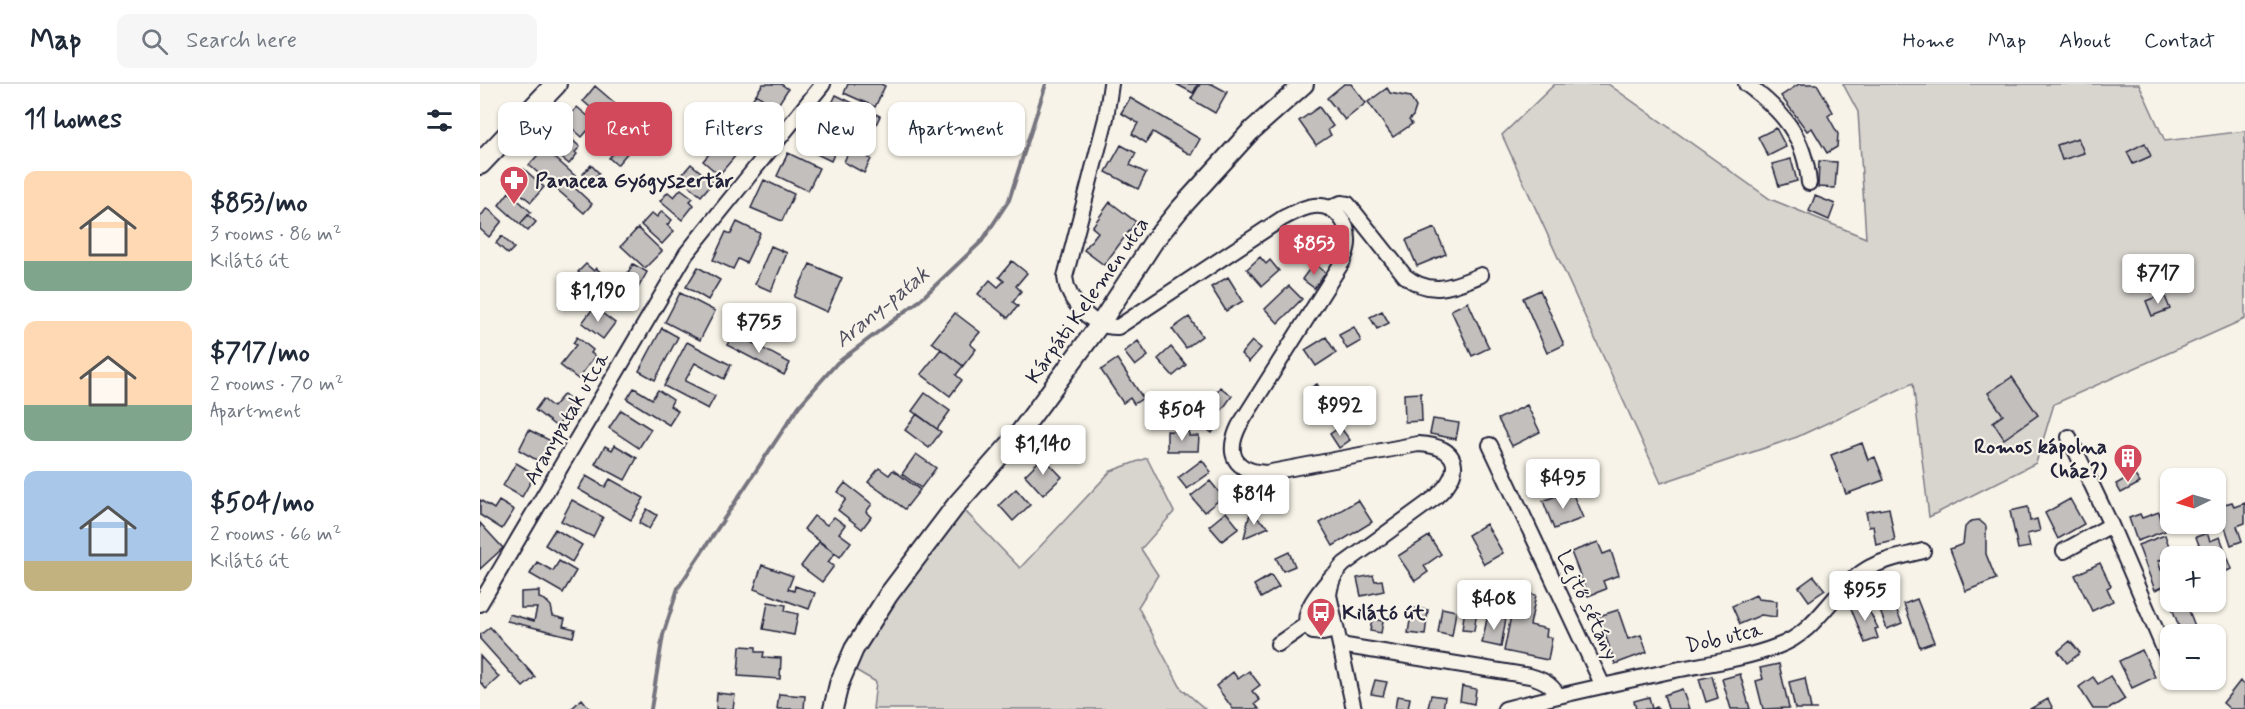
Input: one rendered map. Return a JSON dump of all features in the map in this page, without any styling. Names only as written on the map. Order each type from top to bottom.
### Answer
[{"type":"main road","points":[[480,164],[556,84]]},
{"type":"street","name":"Aranypatak utca","points":[[480,604],[686,254],[823,84]]},
{"type":"street","points":[[1111,84],[1106,118],[1065,277],[1066,288],[1085,315],[1108,327],[1118,327],[1283,218],[1302,209],[1317,206],[1330,208],[1341,217],[1348,230],[1349,245],[1343,261],[1239,426],[1233,438],[1234,458],[1246,470],[1266,473],[1418,444],[1433,445],[1444,449],[1452,456],[1455,467],[1453,478],[1447,487],[1344,564],[1318,592],[1306,615],[1307,624],[1313,632],[1323,633],[1336,630]]},
{"type":"street","name":"Kárpáti Kelemen utca","points":[[833,709],[839,684],[854,649],[889,594],[957,504],[1018,435],[1100,324],[1154,242],[1179,210],[1250,132],[1304,84]]},
{"type":"street","points":[[1746,84],[1781,114],[1795,133],[1803,148],[1809,183]]},
{"type":"street","points":[[1330,208],[1341,203],[1348,204],[1405,276],[1413,282],[1447,288],[1480,275]]},
{"type":"street","points":[[2068,437],[2111,525],[2160,640]]},
{"type":"street","name":"Lejtő sétány","points":[[1490,445],[1603,686]]},
{"type":"street","points":[[2064,551],[2111,525]]},
{"type":"street","name":"Dob utca","points":[[1505,709],[1557,695],[1739,657],[1778,646],[1799,637],[1818,620],[1848,584],[1867,569],[1882,562],[1923,551]]},
{"type":"street","points":[[1334,574],[1329,595],[1354,709]]},
{"type":"street","points":[[1278,644],[1307,624]]},
{"type":"street","points":[[1340,645],[1530,676],[1545,681],[1557,695]]},
{"type":"shaded area","points":[[1555,84],[1608,84],[1770,199],[1866,238],[1858,112],[1843,84],[2139,84],[2165,141],[2245,131],[2245,319],[2054,404],[2036,463],[1929,517],[1913,383],[1797,437],[1661,483],[1502,135]]},
{"type":"shaded area","points":[[1147,458],[1174,512],[1141,549],[1158,575],[1138,607],[1181,688],[1205,709],[873,709],[876,682],[852,668],[892,599],[963,509],[1020,568],[1111,471]]},
{"type":"building","points":[[763,84],[781,84],[788,89],[780,102],[767,102],[756,94]]},
{"type":"building","points":[[848,84],[885,86],[876,105],[876,102],[864,102],[844,93]]},
{"type":"building","points":[[1176,84],[1198,84],[1193,93]]},
{"type":"building","points":[[1200,84],[1212,84],[1227,92],[1215,113],[1191,99]]},
{"type":"building","points":[[1344,84],[1351,84],[1366,103],[1345,120],[1327,98]]},
{"type":"building","points":[[1799,84],[1817,84],[1833,112],[1828,116],[1838,134],[1837,147],[1827,153],[1812,128],[1807,131],[1781,96]]},
{"type":"building","points":[[595,86],[614,102],[585,103],[583,101]]},
{"type":"building","points":[[1387,88],[1390,93],[1410,97],[1416,107],[1409,120],[1412,124],[1393,137],[1368,102]]},
{"type":"building","points":[[756,94],[767,102],[750,102]]},
{"type":"building","points":[[836,95],[851,102],[833,102]]},
{"type":"building","points":[[1130,98],[1200,139],[1191,155],[1153,132],[1146,143],[1132,134],[1138,123],[1121,113]]},
{"type":"building","points":[[577,107],[585,114],[585,134],[582,137],[573,129],[573,112]]},
{"type":"building","points":[[1319,107],[1333,126],[1328,130],[1331,135],[1316,145],[1299,121]]},
{"type":"building","points":[[1776,128],[1786,147],[1768,156],[1758,137]]},
{"type":"building","points":[[2078,138],[2084,153],[2062,160],[2057,145]]},
{"type":"building","points":[[573,141],[580,147],[569,164],[559,156],[573,156]]},
{"type":"building","points":[[2145,143],[2151,156],[2133,164],[2127,152]]},
{"type":"building","points":[[1121,145],[1136,153],[1130,165],[1146,173],[1138,189],[1106,172]]},
{"type":"building","points":[[788,153],[819,168],[808,191],[777,176]]},
{"type":"building","points":[[537,156],[553,156],[582,182],[576,189],[592,204],[584,213],[529,165]]},
{"type":"building","points":[[611,156],[625,156],[617,165],[609,158]]},
{"type":"building","points":[[707,156],[735,156],[719,175],[703,161]]},
{"type":"building","points":[[821,156],[833,156],[831,161]]},
{"type":"building","points":[[847,156],[865,156],[871,159],[864,173],[844,162]]},
{"type":"building","points":[[1791,159],[1797,181],[1779,186],[1772,164]]},
{"type":"building","points":[[1819,161],[1837,162],[1835,188],[1818,187]]},
{"type":"building","points":[[691,164],[713,182],[701,196],[679,178]]},
{"type":"building","points":[[591,165],[599,173],[590,182],[583,174]]},
{"type":"building","points":[[524,169],[544,187],[531,202],[510,185]]},
{"type":"building","points":[[764,180],[794,194],[782,221],[751,208]]},
{"type":"building","points":[[681,189],[693,198],[690,201],[694,205],[682,220],[660,201],[668,192],[674,197]]},
{"type":"building","points":[[509,192],[531,212],[520,224],[499,205]]},
{"type":"building","points":[[1815,196],[1835,204],[1829,220],[1809,211]]},
{"type":"building","points":[[1110,202],[1136,222],[1104,265],[1084,250],[1098,232],[1092,227]]},
{"type":"building","points":[[487,208],[502,221],[489,237],[480,229],[480,217]]},
{"type":"building","points":[[662,211],[672,220],[667,225],[674,231],[662,244],[641,225],[652,213],[657,217]]},
{"type":"building","points":[[528,215],[536,222],[528,231],[520,224]]},
{"type":"building","points":[[737,222],[760,233],[746,263],[738,259],[733,269],[713,260],[726,232],[731,234]]},
{"type":"building","points":[[638,228],[662,251],[645,268],[621,246]]},
{"type":"building","points":[[1435,228],[1446,254],[1417,266],[1406,240]]},
{"type":"building","points":[[502,236],[514,248],[508,254],[496,243]]},
{"type":"building","points":[[771,246],[787,253],[771,291],[755,284]]},
{"type":"building","points":[[1260,257],[1266,264],[1270,260],[1279,271],[1262,286],[1247,269]]},
{"type":"building","points":[[1012,261],[1027,273],[1016,286],[1021,291],[1013,302],[1018,306],[1008,318],[978,294],[990,280],[998,287],[1004,281],[999,277]]},
{"type":"building","points":[[1314,263],[1326,273],[1314,288],[1302,279]]},
{"type":"building","points":[[586,264],[594,271],[596,268],[618,289],[615,292],[624,301],[617,309],[578,272]]},
{"type":"building","points":[[633,264],[647,272],[637,290],[622,282]]},
{"type":"building","points":[[810,264],[842,278],[827,312],[794,297]]},
{"type":"building","points":[[698,267],[720,280],[708,300],[686,287]]},
{"type":"building","points":[[1228,277],[1243,301],[1226,311],[1211,287]]},
{"type":"building","points":[[1289,286],[1302,299],[1278,323],[1265,309]]},
{"type":"building","points":[[1540,290],[1564,345],[1547,353],[1523,298]]},
{"type":"building","points":[[680,293],[715,311],[700,340],[665,322]]},
{"type":"building","points":[[2164,294],[2170,309],[2152,316],[2146,301]]},
{"type":"building","points":[[1468,302],[1489,348],[1472,356],[1451,310]]},
{"type":"building","points":[[594,307],[615,323],[603,339],[582,323]]},
{"type":"building","points":[[1382,311],[1389,323],[1377,329],[1370,317]]},
{"type":"building","points":[[955,313],[980,332],[970,344],[976,349],[963,366],[932,342]]},
{"type":"building","points":[[1189,317],[1202,336],[1186,348],[1172,329]]},
{"type":"building","points":[[1354,327],[1361,341],[1347,349],[1339,335]]},
{"type":"building","points":[[662,328],[678,337],[655,380],[639,371]]},
{"type":"building","points":[[734,333],[790,363],[784,375],[727,345]]},
{"type":"building","points":[[577,337],[593,350],[591,353],[595,356],[578,379],[560,365],[576,345],[573,343]]},
{"type":"building","points":[[1326,337],[1336,353],[1316,366],[1305,350]]},
{"type":"building","points":[[1138,341],[1148,356],[1135,366],[1124,352]]},
{"type":"building","points":[[1252,341],[1261,348],[1249,362],[1241,354]]},
{"type":"building","points":[[687,342],[731,365],[724,379],[695,363],[685,381],[715,396],[708,409],[664,386]]},
{"type":"building","points":[[1171,347],[1186,365],[1173,376],[1158,359]]},
{"type":"building","points":[[941,349],[963,366],[956,375],[962,380],[950,396],[921,374]]},
{"type":"building","points":[[1117,359],[1143,398],[1134,404],[1130,398],[1123,403],[1101,370]]},
{"type":"building","points":[[2012,377],[2038,415],[2004,439],[1993,422],[2003,415],[1988,393]]},
{"type":"building","points":[[1317,384],[1325,397],[1316,403],[1307,390]]},
{"type":"building","points":[[1220,387],[1232,396],[1222,410],[1210,402]]},
{"type":"building","points":[[634,388],[652,399],[658,390],[673,400],[670,406],[678,411],[669,425],[627,399]]},
{"type":"building","points":[[1352,391],[1360,404],[1352,409],[1355,414],[1346,420],[1336,401]]},
{"type":"building","points":[[925,393],[950,411],[937,429],[912,411]]},
{"type":"building","points":[[1421,393],[1422,421],[1405,422],[1404,394]]},
{"type":"building","points":[[564,394],[576,403],[557,427],[535,410],[543,399],[553,407]]},
{"type":"building","points":[[1189,399],[1220,421],[1212,433],[1181,410]]},
{"type":"building","points":[[1527,405],[1540,432],[1512,446],[1498,419]]},
{"type":"building","points":[[621,410],[651,429],[639,448],[609,428]]},
{"type":"building","points":[[917,414],[941,432],[929,448],[905,430]]},
{"type":"building","points":[[1433,419],[1459,423],[1456,439],[1430,434]]},
{"type":"building","points":[[1340,427],[1350,440],[1339,448],[1330,434]]},
{"type":"building","points":[[529,430],[551,441],[540,462],[519,450]]},
{"type":"building","points":[[1167,431],[1189,432],[1189,436],[1199,436],[1198,451],[1167,451]]},
{"type":"building","points":[[1862,443],[1868,460],[1875,457],[1884,480],[1846,494],[1831,455]]},
{"type":"building","points":[[615,445],[637,458],[625,480],[595,464],[605,446],[612,450]]},
{"type":"building","points":[[916,454],[936,468],[921,488],[902,474]]},
{"type":"building","points":[[1043,457],[1062,477],[1043,495],[1025,475]]},
{"type":"building","points":[[1202,460],[1211,472],[1187,489],[1178,478]]},
{"type":"building","points":[[516,463],[535,474],[522,497],[503,486]]},
{"type":"building","points":[[879,468],[889,475],[893,470],[920,490],[905,509],[868,482]]},
{"type":"building","name":"Romos kápolna (ház?)","points":[[2134,474],[2140,483],[2121,493],[2116,484]]},
{"type":"building","points":[[586,476],[605,487],[610,479],[644,498],[631,520],[578,489]]},
{"type":"building","points":[[1210,481],[1223,497],[1204,512],[1191,496]]},
{"type":"building","points":[[845,483],[872,504],[866,512],[871,517],[862,529],[838,510],[846,499],[838,492]]},
{"type":"building","points":[[1016,489],[1030,505],[1013,521],[999,505]]},
{"type":"building","points":[[1571,490],[1583,518],[1554,529],[1543,501]]},
{"type":"building","points":[[2070,499],[2084,524],[2058,539],[2045,513]]},
{"type":"building","points":[[480,500],[494,509],[499,501],[514,510],[502,529],[480,515]]},
{"type":"building","points":[[572,500],[603,517],[593,537],[561,521]]},
{"type":"building","points":[[1358,500],[1372,522],[1333,546],[1320,523]]},
{"type":"building","points":[[2232,502],[2234,507],[2245,503],[2245,523],[2237,526],[2242,541],[2231,545],[2226,530],[2226,504]]},
{"type":"building","points":[[2028,507],[2030,521],[2037,519],[2040,531],[2027,534],[2030,547],[2018,549],[2010,511]]},
{"type":"building","points":[[1889,508],[1895,541],[1876,545],[1873,526],[1869,527],[1866,512]]},
{"type":"building","points":[[647,509],[657,515],[649,529],[639,523]]},
{"type":"building","points":[[1226,512],[1239,528],[1222,541],[1209,526]]},
{"type":"building","points":[[2159,512],[2160,533],[2137,541],[2129,518],[2140,514],[2142,518]]},
{"type":"building","points":[[1250,513],[1269,527],[1244,538]]},
{"type":"building","points":[[814,516],[827,525],[834,517],[845,525],[839,533],[851,542],[840,557],[804,529]]},
{"type":"building","points":[[1979,520],[1986,526],[1986,554],[1996,579],[1966,591],[1950,549],[1963,544],[1965,527],[1971,521]]},
{"type":"building","points":[[480,523],[503,548],[480,569]]},
{"type":"building","points":[[1486,524],[1503,553],[1484,564],[1468,535]]},
{"type":"building","points":[[555,529],[582,545],[572,562],[545,545]]},
{"type":"building","points":[[2207,534],[2210,541],[2220,537],[2223,546],[2199,546],[2196,537]]},
{"type":"building","points":[[2165,535],[2169,546],[2160,546],[2160,560],[2158,561],[2160,588],[2155,590],[2138,545]]},
{"type":"building","points":[[1429,536],[1441,554],[1424,566],[1428,572],[1415,581],[1398,556]]},
{"type":"building","points":[[819,542],[835,553],[828,562],[834,566],[822,582],[801,566]]},
{"type":"building","points":[[1598,542],[1603,554],[1611,551],[1619,575],[1603,581],[1606,589],[1588,596],[1571,552]]},
{"type":"building","points":[[1289,552],[1295,566],[1283,571],[1276,558]]},
{"type":"building","points":[[2226,553],[2232,569],[2226,571]]},
{"type":"building","points":[[559,561],[576,571],[563,593],[530,574],[537,562],[553,571]]},
{"type":"building","points":[[2100,563],[2111,586],[2107,588],[2113,601],[2092,611],[2075,575]]},
{"type":"building","points":[[762,565],[793,576],[788,589],[794,591],[795,586],[815,593],[809,609],[754,589]]},
{"type":"building","points":[[1271,575],[1279,587],[1261,598],[1254,585]]},
{"type":"building","points":[[1373,575],[1375,581],[1382,580],[1384,591],[1361,596],[1357,578]]},
{"type":"building","points":[[1814,576],[1825,590],[1809,601],[1799,587]]},
{"type":"building","points":[[1886,585],[1902,623],[1887,629],[1872,590]]},
{"type":"building","points":[[539,591],[539,598],[551,606],[553,616],[565,619],[563,626],[575,629],[573,637],[507,621],[509,614],[534,621],[537,608],[521,608],[521,592]]},
{"type":"building","points":[[1516,591],[1536,595],[1530,625],[1547,629],[1546,637],[1552,638],[1548,660],[1504,651]]},
{"type":"building","points":[[1756,595],[1758,599],[1777,601],[1776,617],[1761,615],[1740,624],[1732,606]]},
{"type":"building","points":[[1917,599],[1934,642],[1920,647],[1904,604]]},
{"type":"building","points":[[1864,601],[1878,628],[1875,629],[1878,638],[1865,643],[1850,606]]},
{"type":"building","points":[[768,602],[786,605],[785,611],[798,614],[794,635],[763,629]]},
{"type":"building","points":[[1412,608],[1428,610],[1425,635],[1408,633]]},
{"type":"building","points":[[1442,608],[1456,611],[1452,636],[1438,633]]},
{"type":"building","points":[[1465,608],[1477,610],[1474,631],[1462,630]]},
{"type":"building","points":[[1618,610],[1628,639],[1641,635],[1647,652],[1615,664],[1599,616]]},
{"type":"building","points":[[2174,612],[2190,612],[2194,624],[2178,624]]},
{"type":"building","points":[[1488,614],[1506,618],[1501,647],[1482,643]]},
{"type":"building","points":[[1372,619],[1383,621],[1381,633],[1370,631]]},
{"type":"building","points":[[490,627],[535,677],[523,687],[480,639],[480,635]]},
{"type":"building","points":[[2070,641],[2080,653],[2067,663],[2058,651]]},
{"type":"building","points":[[740,646],[756,647],[756,652],[764,652],[763,657],[781,658],[780,679],[738,676]]},
{"type":"building","points":[[2142,650],[2155,677],[2132,688],[2119,661]]},
{"type":"building","points":[[480,656],[499,677],[486,689],[480,682]]},
{"type":"building","points":[[1779,664],[1789,708],[1763,709],[1756,681],[1763,679],[1760,668]]},
{"type":"building","points":[[1249,671],[1260,685],[1252,691],[1260,700],[1255,704],[1259,709],[1233,709],[1216,686],[1233,672],[1238,679]]},
{"type":"building","points":[[1740,674],[1750,709],[1731,709],[1722,679]]},
{"type":"building","points":[[1712,676],[1718,698],[1706,702],[1699,679]]},
{"type":"building","points":[[2110,676],[2125,699],[2109,709],[2093,709],[2079,687],[2093,677],[2098,684]]},
{"type":"building","points":[[1805,678],[1811,709],[1795,709],[1789,682]]},
{"type":"building","points":[[1375,680],[1387,682],[1383,696],[1371,694]]},
{"type":"building","points":[[2240,681],[2245,685],[2245,709],[2230,709],[2223,703]]},
{"type":"building","points":[[1462,686],[1476,689],[1474,704],[1460,701]]},
{"type":"building","points":[[1682,689],[1689,709],[1668,709],[1664,695]]},
{"type":"building","points":[[717,693],[735,695],[733,709],[716,709]]},
{"type":"building","points":[[779,694],[805,696],[804,709],[777,709]]},
{"type":"building","points":[[1431,695],[1445,697],[1443,709],[1428,708]]},
{"type":"building","points":[[1397,696],[1410,698],[1408,709],[1395,709]]},
{"type":"building","points":[[1649,697],[1652,709],[1636,709],[1634,701]]},
{"type":"building","points":[[582,699],[590,709],[571,709]]},
{"type":"building","points":[[2048,699],[2053,709],[2030,709]]},
{"type":"waterway","name":"Arany-patak","points":[[651,709],[663,635],[678,588],[799,406],[837,363],[919,301],[982,241],[1009,200],[1046,84]]},
{"type":"place","name":"Panacea Gyógyszertár","points":[[514,206]]},
{"type":"place","name":"Romos kápolna (ház?)","points":[[2128,484]]},
{"type":"place","name":"Kilátó út","points":[[1321,638]]}]
